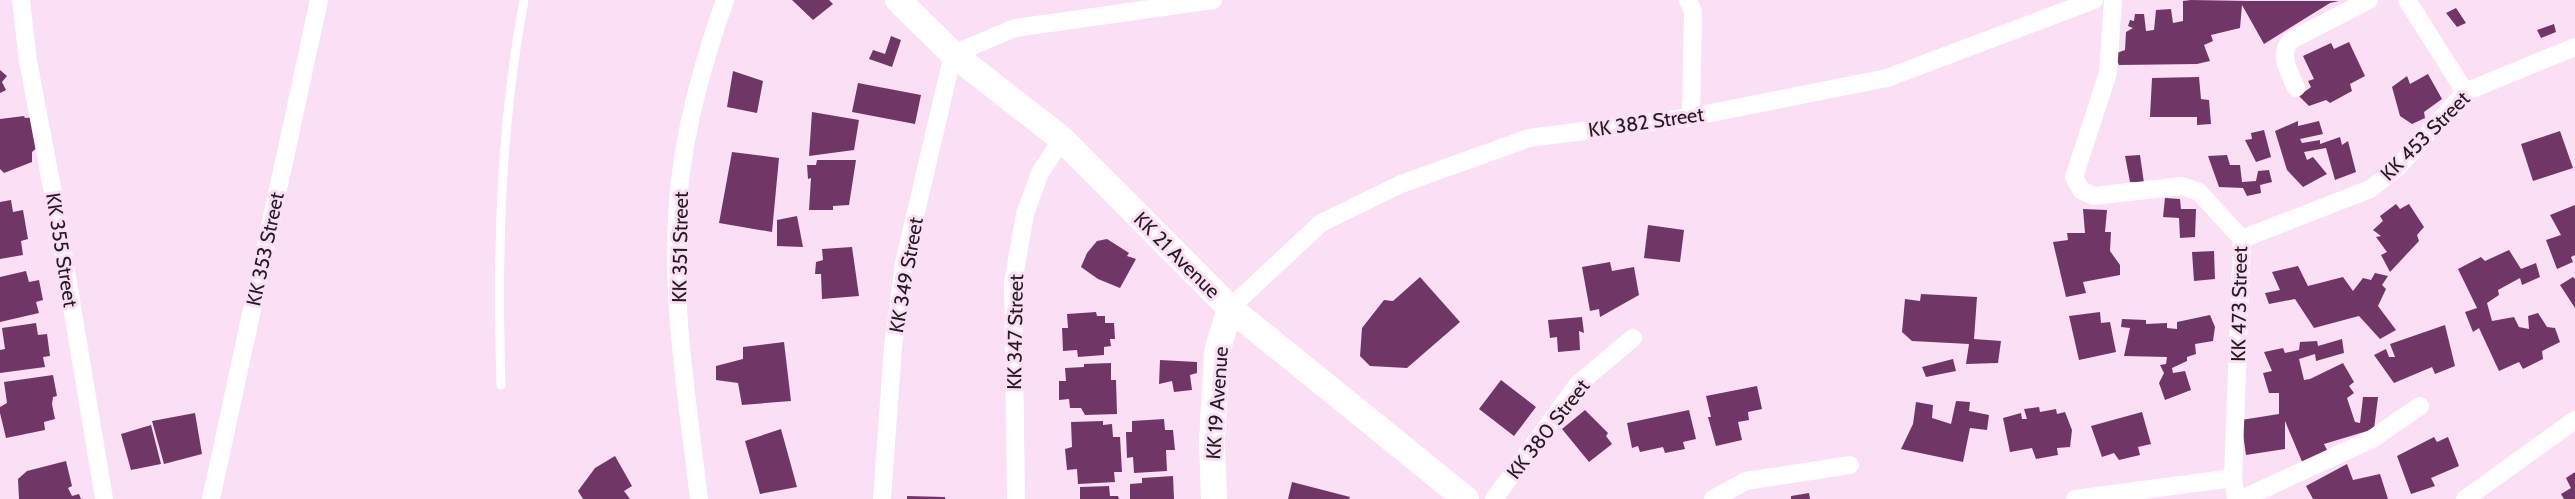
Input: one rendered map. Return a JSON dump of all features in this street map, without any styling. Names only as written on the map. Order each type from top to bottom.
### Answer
[{"type":"main road","name":"KK 21 Avenue","points":[[898,0],[953,54],[1062,139],[1230,308],[1466,499]]},
{"type":"main road","name":"KK 19 Avenue","points":[[1214,499],[1212,442],[1217,352],[1230,308]]},
{"type":"street","name":"KK 355 Street","points":[[21,0],[28,61],[53,193],[104,499]]},
{"type":"street","name":"KK 353 Street","points":[[211,499],[320,0]]},
{"type":"street","name":"KK 351 Street","points":[[699,499],[680,339],[676,249],[683,159],[695,101],[725,0]]},
{"type":"street","points":[[953,54],[1015,28],[1213,0]]},
{"type":"street","points":[[1688,0],[1692,12],[1691,117]]},
{"type":"street","name":"KK 382 Street","points":[[1230,308],[1322,223],[1401,184],[1529,138],[1691,117],[1887,78],[2094,0]]},
{"type":"street","name":"KK 473 Street","points":[[2113,0],[2108,73],[2074,177],[2081,190],[2094,196],[2182,186],[2199,192],[2242,239],[2233,478],[2236,499]]},
{"type":"street","points":[[2296,88],[2284,57],[2285,47],[2291,40],[2369,0]]},
{"type":"street","points":[[2407,0],[2465,92]]},
{"type":"street","name":"KK 453 Street","points":[[2242,239],[2370,189],[2397,168],[2465,92],[2575,47]]},
{"type":"street","name":"KK 349 Street","points":[[882,499],[893,347],[904,262],[953,54]]},
{"type":"street","name":"KK 347 Street","points":[[1016,499],[1012,283],[1025,214],[1040,173],[1062,139]]},
{"type":"street","name":"KK 380 Street","points":[[1494,499],[1578,384],[1633,338]]},
{"type":"street","points":[[2242,499],[2372,439],[2420,406]]},
{"type":"street","points":[[2465,499],[2575,420]]},
{"type":"street","points":[[1713,499],[1746,481],[1850,465]]},
{"type":"street","points":[[2075,499],[2233,478]]},
{"type":"lane","points":[[501,385],[498,299],[501,191],[512,68],[524,0]]},
{"type":"building","points":[[792,0],[829,0],[833,4],[813,20]]},
{"type":"building","points":[[2183,1],[2339,1],[2330,3],[2264,44],[2242,5],[2240,28],[2211,35],[2213,41],[2204,45],[2210,61],[2197,64],[2119,65],[2114,54],[2125,50],[2126,32],[2133,28],[2128,26],[2130,20],[2134,21],[2135,14],[2144,14],[2146,31],[2154,30],[2156,10],[2171,9],[2173,23],[2183,21]]},
{"type":"building","points":[[2456,8],[2466,23],[2457,27],[2446,13]]},
{"type":"building","points":[[2554,24],[2556,32],[2541,38],[2537,30]]},
{"type":"building","points":[[891,36],[901,40],[892,67],[869,59],[873,50],[885,54]]},
{"type":"building","points":[[2349,42],[2365,76],[2350,84],[2352,91],[2330,103],[2326,100],[2309,106],[2299,96],[2311,87],[2308,81],[2314,79],[2303,56],[2331,43],[2334,49]]},
{"type":"building","points":[[0,70],[7,76],[2,82],[6,90],[0,93]]},
{"type":"building","points":[[733,71],[763,81],[757,113],[727,107]]},
{"type":"building","points":[[2428,74],[2442,99],[2424,112],[2425,118],[2412,124],[2400,116],[2392,87],[2407,76],[2410,84]]},
{"type":"building","points":[[2199,77],[2201,99],[2209,100],[2211,124],[2197,125],[2197,117],[2150,117],[2152,78]]},
{"type":"building","points":[[858,83],[921,95],[915,124],[852,112]]},
{"type":"building","points":[[812,112],[859,120],[854,150],[809,156]]},
{"type":"building","points":[[24,116],[25,118],[37,117],[40,145],[32,152],[32,162],[4,173],[0,169],[0,119]]},
{"type":"building","points":[[2298,121],[2298,126],[2319,121],[2323,134],[2300,139],[2302,143],[2320,140],[2320,144],[2340,137],[2342,145],[2348,141],[2356,172],[2335,180],[2326,148],[2304,152],[2307,160],[2313,157],[2327,174],[2303,187],[2287,170],[2275,131]]},
{"type":"building","points":[[2264,130],[2271,157],[2256,162],[2245,140],[2252,139],[2251,133]]},
{"type":"building","points":[[2560,131],[2573,168],[2533,181],[2521,144]]},
{"type":"building","points":[[732,152],[779,158],[772,232],[719,223]]},
{"type":"building","points":[[2140,155],[2144,183],[2130,182],[2125,156]]},
{"type":"building","points":[[2227,155],[2230,165],[2240,165],[2242,182],[2256,181],[2258,171],[2269,170],[2272,182],[2260,185],[2261,193],[2247,196],[2243,188],[2219,187],[2208,156]]},
{"type":"building","points":[[817,160],[856,160],[849,205],[833,206],[833,210],[809,210],[811,178],[808,179],[807,165],[816,165]]},
{"type":"building","points":[[2165,198],[2180,199],[2181,209],[2196,209],[2195,237],[2180,238],[2179,218],[2163,217]]},
{"type":"building","points":[[11,200],[13,212],[23,210],[28,239],[21,241],[23,255],[0,259],[0,202]]},
{"type":"building","points":[[2396,204],[2400,209],[2409,204],[2424,227],[2417,235],[2419,241],[2390,272],[2381,255],[2387,252],[2376,237],[2381,236],[2373,230],[2383,221],[2380,216]]},
{"type":"building","points":[[2575,205],[2575,255],[2571,257],[2573,262],[2557,269],[2546,240],[2561,235],[2550,215]]},
{"type":"building","points":[[2083,209],[2107,210],[2105,232],[2111,232],[2110,251],[2120,265],[2120,275],[2083,282],[2086,293],[2066,297],[2053,242],[2068,240],[2067,233],[2085,233]]},
{"type":"building","points":[[797,216],[803,247],[777,246],[777,220]]},
{"type":"building","points":[[1648,225],[1684,230],[1680,262],[1644,258]]},
{"type":"building","points":[[1107,239],[1129,253],[1127,256],[1136,259],[1120,288],[1098,279],[1081,267],[1087,253],[1097,241]]},
{"type":"building","points":[[852,247],[859,296],[822,299],[821,274],[815,274],[816,262],[823,260],[822,249]]},
{"type":"building","points":[[2509,250],[2521,269],[2536,263],[2540,277],[2522,285],[2520,278],[2498,290],[2499,295],[2487,303],[2492,321],[2514,317],[2519,327],[2529,329],[2528,316],[2538,313],[2547,327],[2555,328],[2560,342],[2542,351],[2543,359],[2523,369],[2519,362],[2499,371],[2479,328],[2473,332],[2465,312],[2477,308],[2458,269],[2481,257],[2485,261]]},
{"type":"building","points":[[2214,251],[2215,279],[2194,281],[2192,252]]},
{"type":"building","points":[[1610,262],[1612,271],[1634,267],[1639,295],[1600,317],[1599,309],[1590,311],[1582,267]]},
{"type":"building","points":[[2298,266],[2308,286],[2343,277],[2353,291],[2363,278],[2371,280],[2375,273],[2388,276],[2382,285],[2386,289],[2378,306],[2396,330],[2380,339],[2359,316],[2314,328],[2295,299],[2269,304],[2265,293],[2280,290],[2272,272]]},
{"type":"building","points":[[26,271],[29,282],[39,280],[43,300],[36,302],[39,313],[0,322],[0,277]]},
{"type":"building","points":[[1420,277],[1460,322],[1407,368],[1370,366],[1360,356],[1362,328],[1384,300],[1393,301]]},
{"type":"building","points":[[2573,277],[2575,279],[2575,308],[2560,285]]},
{"type":"building","points":[[1921,294],[1977,297],[1974,339],[2001,341],[1998,363],[1966,364],[1969,344],[1912,341],[1902,332],[1905,299],[1920,301]]},
{"type":"building","points":[[1096,312],[1097,316],[1105,316],[1105,323],[1114,323],[1115,339],[1110,339],[1111,346],[1104,347],[1104,355],[1078,357],[1077,350],[1063,351],[1062,328],[1068,328],[1067,314]]},
{"type":"building","points":[[2100,312],[2101,323],[2110,322],[2116,352],[2079,360],[2069,316]]},
{"type":"building","points":[[2210,315],[2215,327],[2213,341],[2195,344],[2196,354],[2187,357],[2187,361],[2172,368],[2173,373],[2185,371],[2191,390],[2165,400],[2159,383],[2164,373],[2160,365],[2166,364],[2167,357],[2124,356],[2130,328],[2121,327],[2122,319],[2146,320],[2146,324],[2167,323],[2167,328],[2177,329],[2177,322]]},
{"type":"building","points":[[1582,317],[1584,333],[1579,331],[1580,350],[1558,352],[1557,337],[1550,338],[1548,320]]},
{"type":"building","points":[[36,323],[38,335],[47,334],[50,356],[43,357],[45,367],[0,373],[0,350],[5,349],[2,328]]},
{"type":"building","points":[[2445,325],[2455,366],[2435,374],[2432,367],[2394,383],[2374,355],[2386,349],[2389,357],[2395,357],[2390,344]]},
{"type":"building","points":[[2342,339],[2344,353],[2316,361],[2315,354],[2299,359],[2304,380],[2343,363],[2354,382],[2349,386],[2354,393],[2347,398],[2355,422],[2360,423],[2363,397],[2378,397],[2374,429],[2324,444],[2330,456],[2303,464],[2285,421],[2285,449],[2246,455],[2241,420],[2279,414],[2279,393],[2269,393],[2263,373],[2272,371],[2264,352],[2283,348],[2285,353],[2299,350],[2300,342],[2317,341],[2318,346]]},
{"type":"building","points":[[784,342],[791,401],[742,405],[738,383],[716,380],[716,366],[743,359],[743,347]]},
{"type":"building","points":[[1953,359],[1956,371],[1926,377],[1922,367]]},
{"type":"building","points":[[1160,360],[1197,362],[1197,373],[1190,375],[1192,390],[1174,392],[1172,381],[1159,384]]},
{"type":"building","points":[[1111,363],[1111,380],[1116,380],[1117,414],[1085,415],[1081,408],[1070,408],[1069,399],[1059,400],[1059,381],[1066,381],[1065,368],[1084,367],[1084,364]]},
{"type":"building","points":[[53,375],[57,396],[53,397],[52,404],[55,419],[44,422],[45,430],[6,438],[0,413],[0,407],[7,403],[4,382]]},
{"type":"building","points":[[1501,380],[1536,407],[1514,436],[1479,409]]},
{"type":"building","points":[[1757,386],[1762,409],[1748,412],[1749,420],[1738,422],[1742,440],[1716,446],[1708,417],[1711,417],[1706,396]]},
{"type":"building","points":[[1956,401],[1970,402],[1969,411],[1989,415],[1987,430],[1970,428],[1963,462],[1901,449],[1913,424],[1916,402],[1933,405],[1932,418],[1951,424]]},
{"type":"building","points":[[2039,407],[2040,412],[2056,409],[2057,414],[2065,412],[2072,430],[2070,447],[2057,448],[2058,455],[2036,459],[2032,448],[2010,452],[2003,418],[2021,413],[2022,419],[2027,419],[2024,409]]},
{"type":"building","points":[[1585,410],[1608,433],[1606,436],[1612,444],[1589,462],[1562,429]]},
{"type":"building","points":[[1689,410],[1696,439],[1683,442],[1685,449],[1665,453],[1663,447],[1640,452],[1638,446],[1632,448],[1627,423]]},
{"type":"building","points":[[2142,412],[2151,444],[2138,447],[2140,455],[2119,460],[2114,453],[2102,457],[2091,426]]},
{"type":"building","points":[[195,413],[202,454],[164,464],[152,421]]},
{"type":"building","points":[[1164,419],[1165,430],[1173,430],[1175,450],[1166,450],[1167,471],[1134,473],[1133,457],[1127,458],[1126,432],[1132,432],[1132,421]]},
{"type":"building","points":[[1103,421],[1103,425],[1112,424],[1113,437],[1120,437],[1122,472],[1114,472],[1115,482],[1078,484],[1077,469],[1067,470],[1065,449],[1072,447],[1071,422]]},
{"type":"building","points":[[151,425],[161,464],[131,470],[121,434]]},
{"type":"building","points":[[781,429],[797,487],[760,494],[745,441]]},
{"type":"building","points":[[2434,437],[2437,442],[2448,437],[2459,466],[2431,478],[2435,486],[2411,494],[2397,456]]},
{"type":"building","points":[[615,456],[632,486],[624,491],[630,499],[583,499],[578,491],[595,468]]},
{"type":"building","points":[[66,461],[72,486],[68,488],[72,496],[79,494],[81,499],[19,499],[18,479],[27,471]]},
{"type":"building","points":[[2347,464],[2353,480],[2380,474],[2388,499],[2313,499],[2306,486]]},
{"type":"building","points":[[2575,472],[2575,499],[2564,499],[2561,494],[2571,488],[2566,478]]},
{"type":"building","points":[[1173,476],[1174,499],[1130,499],[1130,484],[1142,483],[1142,478]]},
{"type":"building","points":[[1292,482],[1350,497],[1349,499],[1288,499]]},
{"type":"building","points":[[1109,486],[1110,496],[1118,496],[1119,499],[1080,499],[1080,487]]},
{"type":"building","points":[[1809,493],[1810,499],[1791,499],[1791,496]]},
{"type":"building","points":[[907,496],[945,497],[945,499],[907,499]]}]
